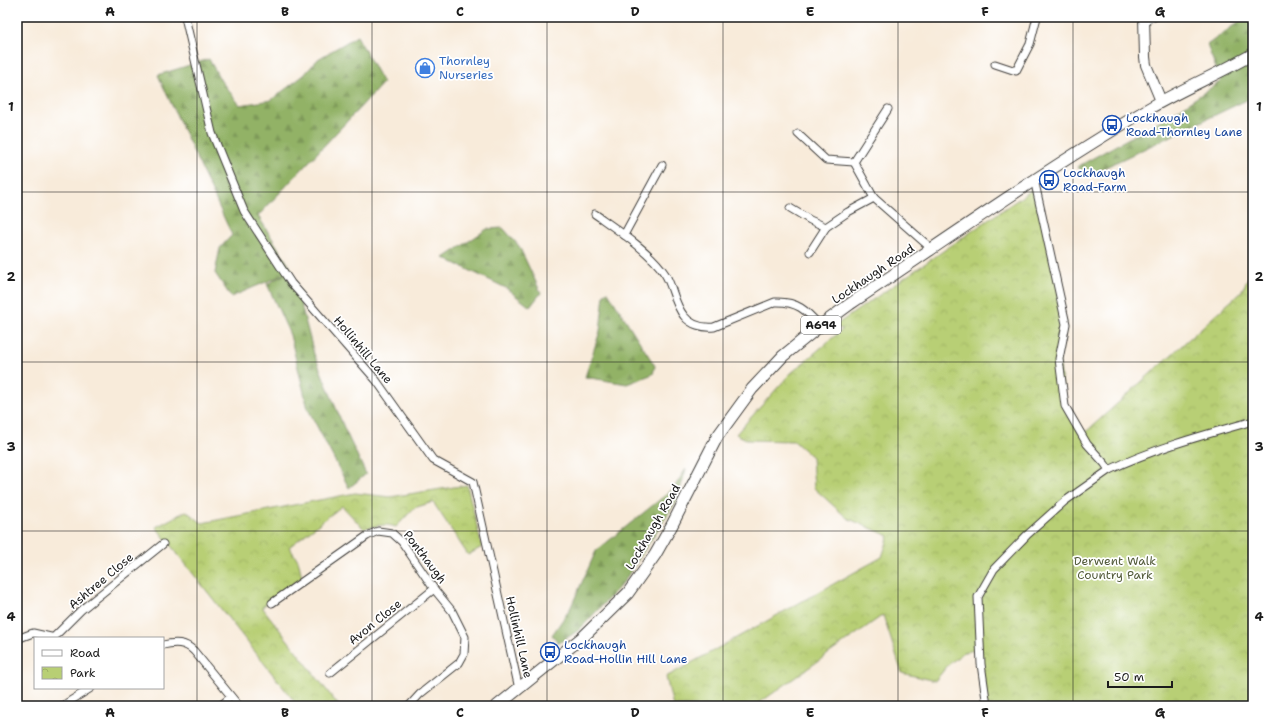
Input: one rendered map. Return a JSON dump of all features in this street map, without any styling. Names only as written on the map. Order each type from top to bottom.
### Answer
[{"type":"main road","name":"Lockhaugh Road","points":[[519,689],[584,636],[628,593],[655,555],[669,531],[717,436],[757,383],[783,356],[820,326],[1034,179],[1161,101],[1226,70],[1253,54]]},
{"type":"main road","name":"A694","points":[[497,706],[519,689]]},
{"type":"street","name":"Hollinhill Lane","points":[[186,17],[212,133],[244,211],[291,283],[376,380],[433,460],[473,482],[519,689]]},
{"type":"street","points":[[995,64],[1016,71],[1030,44],[1037,17]]},
{"type":"street","points":[[1154,17],[1144,18],[1145,57],[1146,65],[1161,101]]},
{"type":"street","points":[[854,162],[888,108]]},
{"type":"street","points":[[798,134],[826,160],[854,162]]},
{"type":"street","points":[[854,162],[874,198],[932,249]]},
{"type":"street","points":[[624,235],[662,165]]},
{"type":"street","points":[[1034,179],[1066,324],[1059,359],[1064,406],[1087,444],[1107,467]]},
{"type":"street","points":[[810,252],[826,227],[848,212],[874,198]]},
{"type":"street","points":[[790,208],[810,220],[826,227]]},
{"type":"street","points":[[595,214],[624,235],[658,264],[666,275],[684,316],[699,326],[706,328],[714,327],[775,302],[785,302],[797,305],[809,314],[820,326]]},
{"type":"street","points":[[987,706],[981,664],[978,597],[994,569],[1027,535],[1065,501],[1107,467],[1189,439],[1253,421]]},
{"type":"street","name":"Ponthaugh","points":[[272,603],[367,536],[378,531],[392,533],[402,542],[452,611],[465,637],[464,654],[459,663],[420,694],[409,706]]},
{"type":"street","name":"Ashtree Close","points":[[56,637],[81,610],[163,544]]},
{"type":"street","name":"Avon Close","points":[[330,673],[434,588]]},
{"type":"street","points":[[17,639],[33,633],[51,637]]},
{"type":"street","points":[[164,645],[171,643],[189,646],[239,706]]},
{"type":"street","points":[[62,706],[89,689]]},
{"type":"street","points":[[220,706],[231,697]]},
{"type":"green space","points":[[1245,17],[1253,17],[1253,97],[1089,175],[1077,167],[1172,114],[1221,81],[1207,45]]},
{"type":"green space","points":[[357,36],[383,83],[258,216],[292,270],[314,354],[345,430],[366,474],[349,488],[308,409],[290,335],[267,284],[287,273],[231,297],[215,273],[220,248],[232,235],[158,75],[209,59],[221,81],[240,105],[271,100],[304,75],[318,59]]},
{"type":"green space","name":"Derwent Walk Country Park","points":[[1036,187],[1066,324],[1059,359],[1065,406],[1081,435],[1241,292],[1253,269],[1253,706],[987,706],[980,649],[964,652],[948,665],[935,681],[902,673],[883,615],[755,706],[673,706],[666,677],[882,557],[889,536],[847,518],[814,488],[812,457],[794,441],[748,440],[736,434],[790,374],[843,329],[833,327]]},
{"type":"green space","points":[[503,228],[519,246],[541,293],[530,307],[506,288],[444,258],[487,229]]},
{"type":"green space","points":[[608,292],[655,366],[653,374],[627,384],[585,377],[600,331],[604,294]]},
{"type":"green space","points":[[686,469],[677,500],[623,583],[579,630],[559,643],[552,635],[570,609],[596,551],[673,489]]},
{"type":"green space","points":[[467,485],[482,547],[468,555],[433,502],[414,508],[396,527],[384,525],[364,529],[342,506],[289,547],[298,560],[302,577],[262,607],[339,706],[298,706],[156,527],[186,511],[202,523],[355,493],[390,497]]},
{"type":"place","name":"Thornley Nurseries","points":[[425,68]]},
{"type":"place","name":"Lockhaugh Road-Thornley Lane","points":[[1112,125]]},
{"type":"place","name":"Lockhaugh Road-Farm","points":[[1049,180]]},
{"type":"place","name":"Lockhaugh Road-Hollin Hill Lane","points":[[550,652]]}]
